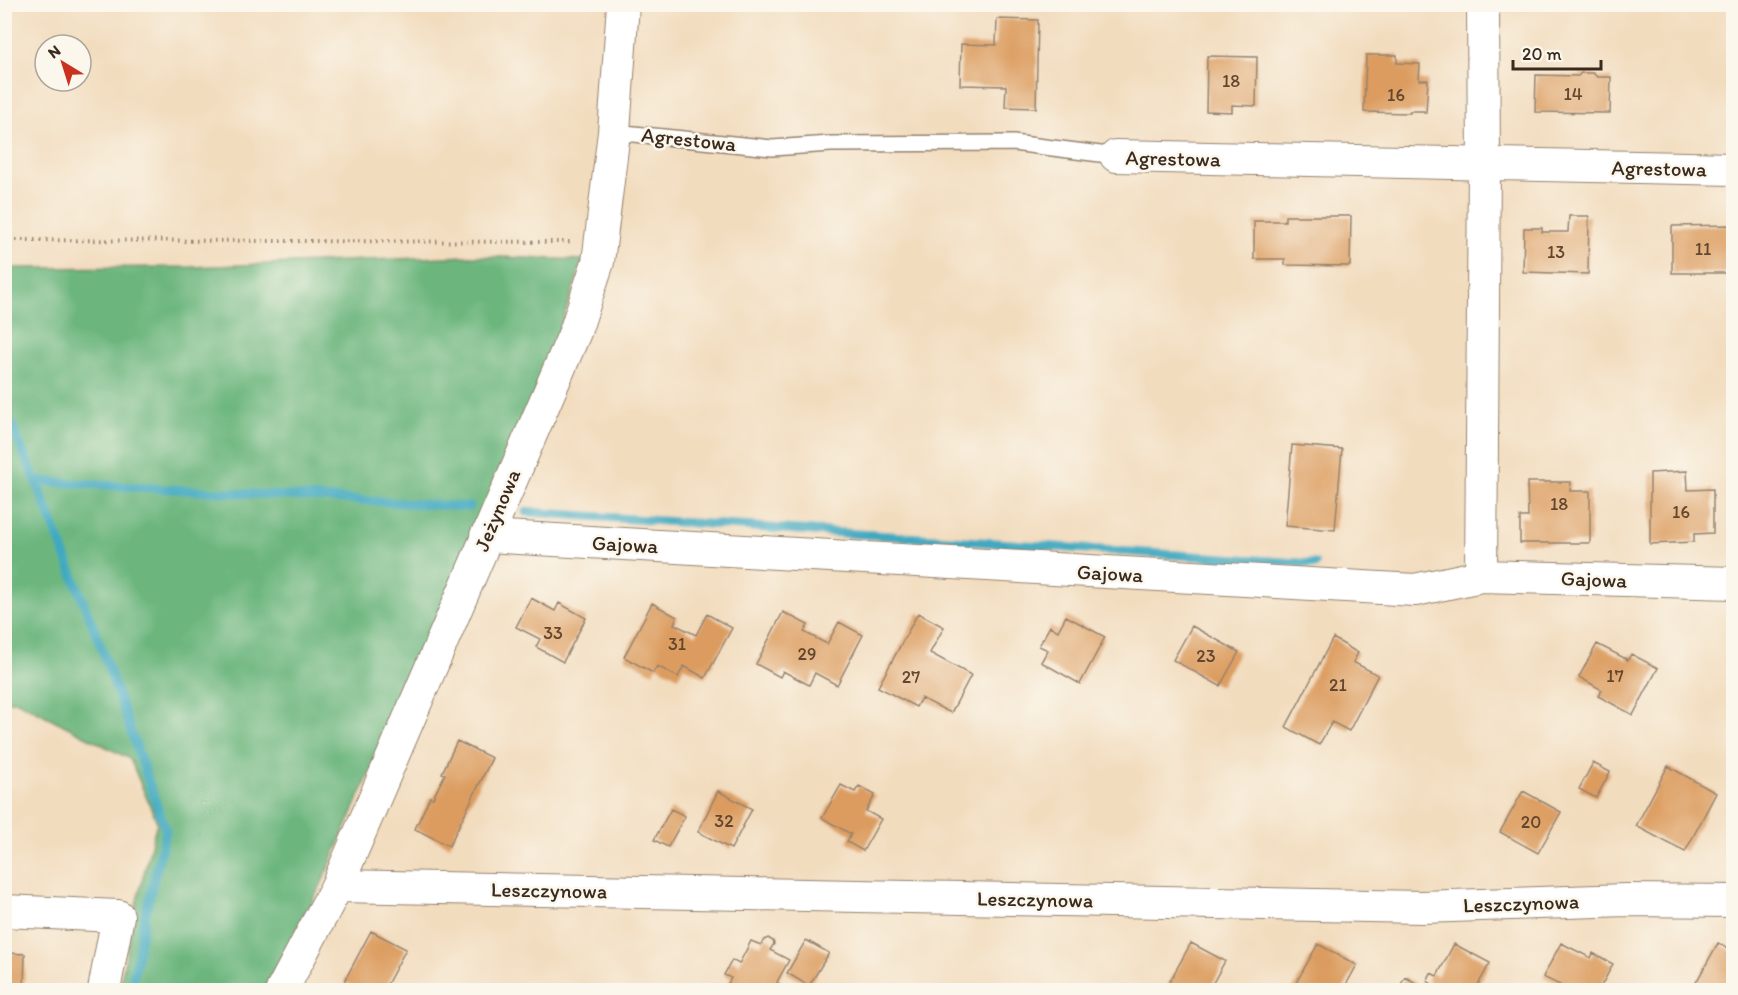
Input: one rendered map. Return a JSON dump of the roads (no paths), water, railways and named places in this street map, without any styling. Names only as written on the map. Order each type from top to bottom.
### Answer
[{"type":"street","name":"Jeżynowa","points":[[282,990],[337,886],[575,332],[598,262],[614,132],[622,4]]},
{"type":"street","points":[[1481,576],[1483,4]]},
{"type":"street","name":"Agrestowa","points":[[1116,156],[1734,170]]},
{"type":"street","name":"Gajowa","points":[[486,536],[1415,590],[1481,576],[1734,583]]},
{"type":"street","name":"Leszczynowa","points":[[337,886],[1422,907],[1626,900],[1734,901]]},
{"type":"street","points":[[4,910],[118,916],[104,990]]},
{"type":"lane","name":"Agrestowa","points":[[614,132],[772,148],[831,144],[1013,143],[1116,156]]},
{"type":"waterway","points":[[4,408],[36,481],[100,644],[166,831],[145,915],[131,990]]},
{"type":"waterway","points":[[36,481],[470,507]]},
{"type":"waterway","points":[[526,512],[1315,564]]}]
